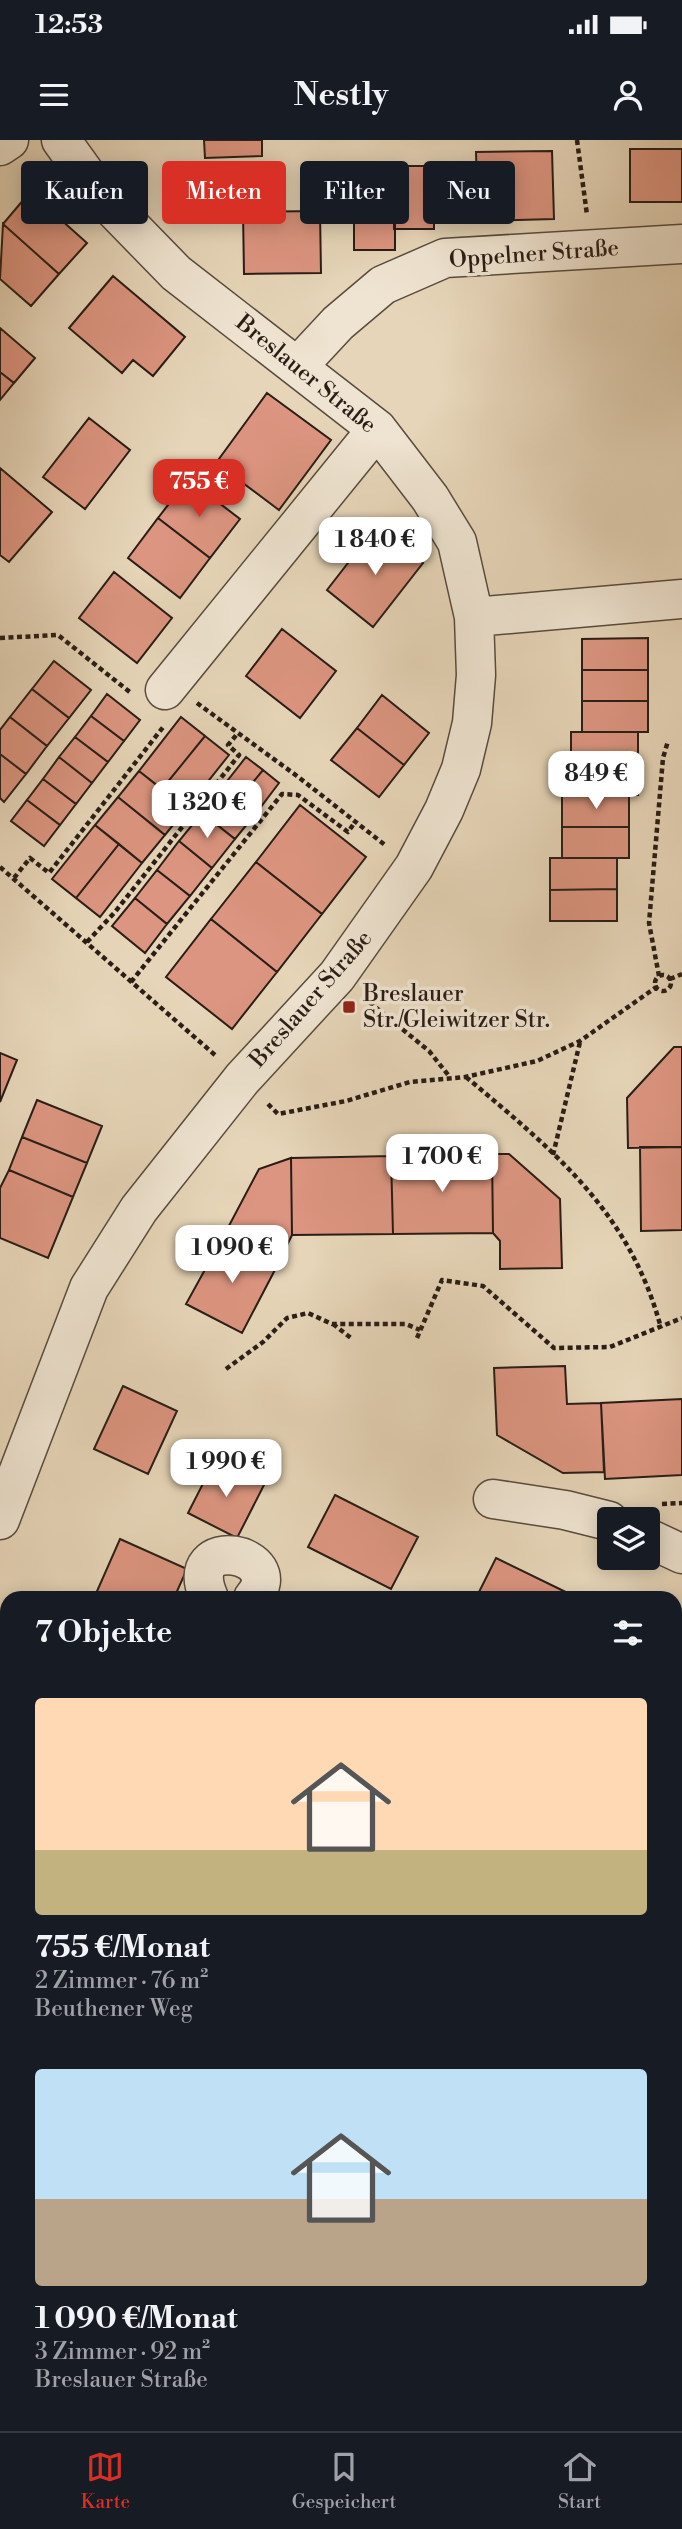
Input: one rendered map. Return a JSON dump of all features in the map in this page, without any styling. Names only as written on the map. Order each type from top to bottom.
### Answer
[{"type":"street","points":[[0,146],[9,140]]},
{"type":"street","name":"Breslauer Straße","points":[[2,1507],[89,1288],[139,1209],[242,1079],[337,976],[414,867],[444,810],[461,769],[472,723],[476,675],[474,617],[457,542],[430,498],[377,429],[176,273],[102,197],[61,140]]},
{"type":"street","name":"Oppelner Straße","points":[[298,366],[338,323],[383,285],[445,258],[682,244]]},
{"type":"street","points":[[165,690],[377,429]]},
{"type":"street","points":[[474,617],[682,599]]},
{"type":"street","points":[[493,1499],[565,1510],[597,1518]]},
{"type":"street","points":[[207,1591],[204,1583],[206,1569],[216,1558],[230,1553],[243,1556],[255,1565],[260,1578],[255,1591]]},
{"type":"path","points":[[578,140],[592,248]]},
{"type":"path","points":[[0,638],[58,635],[97,665]]},
{"type":"path","points":[[14,878],[30,858],[49,873],[58,862],[176,711],[165,690]]},
{"type":"path","points":[[131,982],[282,793],[298,795],[348,832],[355,822],[226,724]]},
{"type":"path","points":[[87,942],[115,912],[239,755],[228,745],[238,733]]},
{"type":"path","points":[[659,976],[649,923],[663,758],[668,741]]},
{"type":"path","points":[[0,867],[242,1079],[278,1114],[346,1101],[410,1082],[466,1077],[537,1061],[580,1041],[655,988],[667,991],[671,985],[670,979],[665,975],[659,976],[655,981],[655,988]]},
{"type":"path","points":[[670,979],[682,974]]},
{"type":"path","points":[[337,976],[429,1051],[450,1077]]},
{"type":"path","points":[[553,1155],[580,1041]]},
{"type":"path","points":[[466,1077],[596,1196],[629,1244],[652,1294],[661,1328]]},
{"type":"path","points":[[417,1338],[442,1280],[483,1286],[554,1348],[610,1347],[682,1318]]},
{"type":"path","points":[[226,1369],[263,1342],[287,1318],[308,1312],[332,1324],[351,1338]]},
{"type":"path","points":[[332,1324],[406,1324],[420,1330]]},
{"type":"building","points":[[204,140],[262,140],[262,156],[205,158]]},
{"type":"building","points":[[630,149],[682,149],[682,202],[630,202]]},
{"type":"building","points":[[552,151],[554,219],[515,220],[515,161],[476,161],[476,152]]},
{"type":"building","points":[[409,166],[423,166],[423,224],[434,224],[434,229],[394,229],[394,224],[409,224]]},
{"type":"building","points":[[21,203],[21,224],[66,224],[87,243],[59,274],[3,224]]},
{"type":"building","points":[[286,211],[300,211],[300,224],[320,224],[321,273],[244,274],[243,224],[286,224]]},
{"type":"building","points":[[3,224],[59,274],[31,306],[0,279]]},
{"type":"building","points":[[354,224],[395,224],[395,250],[354,250]]},
{"type":"building","points":[[113,276],[185,337],[153,376],[133,360],[122,373],[69,328]]},
{"type":"building","points":[[0,328],[35,358],[14,383],[0,372]]},
{"type":"building","points":[[0,372],[14,383],[0,400]]},
{"type":"building","points":[[267,393],[331,440],[279,510],[216,463]]},
{"type":"building","points":[[89,418],[130,450],[85,509],[43,477]]},
{"type":"building","points":[[0,468],[52,512],[9,562],[0,555]]},
{"type":"building","points":[[188,479],[240,519],[210,558],[158,518]]},
{"type":"building","points":[[158,518],[210,558],[180,598],[128,558]]},
{"type":"building","points":[[376,527],[423,563],[373,627],[327,590]]},
{"type":"building","points":[[114,572],[172,618],[137,663],[79,618]]},
{"type":"building","points":[[282,629],[336,671],[300,718],[246,676]]},
{"type":"building","points":[[648,638],[648,670],[582,670],[582,639]]},
{"type":"building","points":[[54,661],[91,690],[69,718],[32,689]]},
{"type":"building","points":[[582,670],[648,670],[648,701],[582,701]]},
{"type":"building","points":[[32,689],[69,718],[47,746],[10,717]]},
{"type":"building","points":[[107,694],[140,720],[124,741],[91,716]]},
{"type":"building","points":[[382,695],[429,733],[404,765],[357,728]]},
{"type":"building","points":[[582,701],[648,701],[648,732],[582,732]]},
{"type":"building","points":[[91,716],[124,741],[108,762],[75,737]]},
{"type":"building","points":[[10,717],[47,746],[26,774],[0,754],[0,730]]},
{"type":"building","points":[[181,717],[205,736],[162,789],[139,771]]},
{"type":"building","points":[[357,728],[404,765],[379,797],[331,760]]},
{"type":"building","points":[[571,732],[638,732],[638,764],[571,764]]},
{"type":"building","points":[[205,736],[229,755],[186,809],[162,789]]},
{"type":"building","points":[[75,737],[108,762],[92,783],[59,757]]},
{"type":"building","points":[[0,754],[26,774],[4,802],[0,798]]},
{"type":"building","points":[[59,757],[92,783],[76,804],[43,779]]},
{"type":"building","points":[[246,757],[263,770],[240,798],[224,785]]},
{"type":"building","points":[[571,764],[638,764],[638,795],[571,795]]},
{"type":"building","points":[[263,770],[279,783],[257,812],[240,798]]},
{"type":"building","points":[[139,771],[186,809],[165,835],[118,797]]},
{"type":"building","points":[[43,779],[76,804],[60,825],[27,800]]},
{"type":"building","points":[[224,785],[257,812],[235,839],[202,813]]},
{"type":"building","points":[[562,795],[629,795],[629,827],[562,827]]},
{"type":"building","points":[[118,797],[165,835],[142,863],[95,825]]},
{"type":"building","points":[[27,800],[60,825],[44,846],[11,821]]},
{"type":"building","points":[[300,805],[366,857],[322,914],[256,862]]},
{"type":"building","points":[[202,813],[235,839],[212,868],[179,841]]},
{"type":"building","points":[[95,825],[119,844],[76,898],[52,879]]},
{"type":"building","points":[[562,827],[629,827],[629,858],[562,858]]},
{"type":"building","points":[[179,841],[212,868],[190,896],[157,870]]},
{"type":"building","points":[[119,844],[142,863],[100,917],[76,898]]},
{"type":"building","points":[[550,858],[617,858],[617,889],[550,890]]},
{"type":"building","points":[[256,862],[322,914],[277,972],[211,919]]},
{"type":"building","points":[[157,870],[190,896],[167,924],[135,898]]},
{"type":"building","points":[[617,889],[617,921],[550,921],[550,890]]},
{"type":"building","points":[[135,898],[167,924],[145,953],[112,926]]},
{"type":"building","points":[[211,919],[277,972],[232,1029],[166,977]]},
{"type":"building","points":[[674,1047],[682,1047],[682,1147],[628,1148],[627,1098]]},
{"type":"building","points":[[0,1053],[17,1060],[0,1102]]},
{"type":"building","points":[[37,1100],[102,1126],[87,1163],[22,1137]]},
{"type":"building","points":[[22,1137],[87,1163],[73,1197],[9,1170]]},
{"type":"building","points":[[640,1147],[682,1147],[682,1230],[641,1231]]},
{"type":"building","points":[[492,1154],[509,1154],[560,1199],[562,1268],[500,1269],[500,1241],[493,1233]]},
{"type":"building","points":[[492,1154],[493,1233],[393,1234],[391,1156]]},
{"type":"building","points":[[391,1156],[393,1234],[292,1235],[291,1158]]},
{"type":"building","points":[[291,1158],[292,1235],[277,1266],[223,1237],[259,1169]]},
{"type":"building","points":[[9,1170],[73,1197],[48,1258],[0,1238],[0,1188]]},
{"type":"building","points":[[223,1237],[277,1266],[242,1333],[186,1304]]},
{"type":"building","points":[[565,1366],[567,1404],[601,1403],[604,1472],[563,1473],[497,1435],[494,1368]]},
{"type":"building","points":[[123,1386],[177,1411],[148,1474],[94,1449]]},
{"type":"building","points":[[682,1399],[682,1475],[605,1479],[601,1403]]},
{"type":"building","points":[[215,1460],[264,1485],[237,1538],[188,1513]]},
{"type":"building","points":[[335,1495],[418,1537],[391,1589],[308,1547]]},
{"type":"building","points":[[120,1539],[187,1569],[177,1591],[97,1591]]},
{"type":"building","points":[[496,1558],[564,1591],[480,1591]]},
{"type":"place","name":"Breslauer Str./Gleiwitzer Str.","points":[[349,1007]]}]
